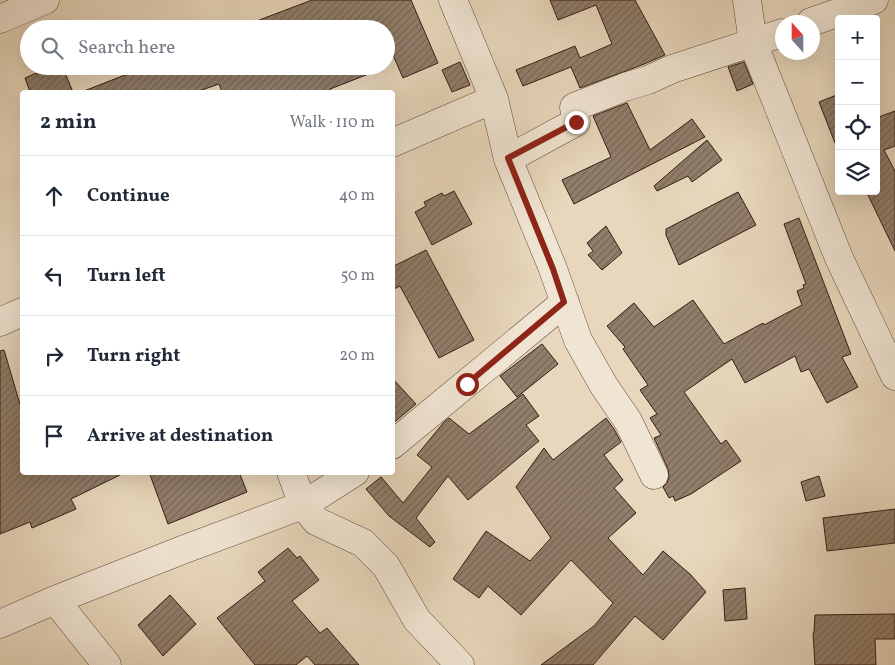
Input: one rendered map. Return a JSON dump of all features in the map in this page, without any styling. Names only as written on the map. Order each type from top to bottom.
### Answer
[{"type":"street","points":[[0,19],[45,0]]},
{"type":"street","points":[[453,0],[494,99],[508,158],[553,269],[578,340],[604,386],[628,421],[654,475]]},
{"type":"street","points":[[747,0],[753,43],[839,258],[895,376]]},
{"type":"street","points":[[820,19],[874,0]]},
{"type":"street","points":[[508,158],[576,122],[574,107],[648,80],[672,69],[775,35]]},
{"type":"street","points":[[395,142],[494,99]]},
{"type":"street","points":[[395,443],[564,302]]},
{"type":"street","points":[[0,322],[20,313]]},
{"type":"street","points":[[292,475],[303,505],[316,521],[363,543],[386,566],[417,620],[460,665]]},
{"type":"street","points":[[0,624],[185,549],[303,505],[349,475]]},
{"type":"street","points":[[56,600],[107,665]]},
{"type":"building","points":[[312,0],[411,0],[438,63],[403,78],[395,60],[395,20],[259,20]]},
{"type":"building","points":[[550,0],[635,0],[665,55],[580,88],[571,67],[523,86],[516,70],[575,46],[580,58],[612,44],[596,5],[558,20]]},
{"type":"building","points":[[460,62],[470,85],[452,92],[442,70]]},
{"type":"building","points":[[744,62],[753,84],[737,91],[728,67]]},
{"type":"building","points":[[32,75],[66,75],[72,90],[29,90],[25,78]]},
{"type":"building","points":[[125,75],[366,75],[330,90],[221,90],[219,84],[202,90],[87,90]]},
{"type":"building","points":[[835,96],[835,143],[819,102]]},
{"type":"building","points":[[627,103],[650,150],[692,119],[705,137],[574,204],[562,180],[611,157],[593,116]]},
{"type":"building","points":[[895,111],[895,146],[884,150],[895,171],[895,251],[868,195],[880,195],[880,117]]},
{"type":"building","points":[[707,140],[722,160],[692,182],[688,176],[657,191],[654,186]]},
{"type":"building","points":[[454,191],[472,224],[432,245],[415,212],[426,206],[424,202],[442,193],[444,196]]},
{"type":"building","points":[[738,192],[756,225],[679,265],[666,235],[666,229]]},
{"type":"building","points":[[799,218],[851,354],[842,357],[858,387],[827,403],[809,369],[801,372],[795,356],[745,383],[732,359],[684,392],[721,444],[726,440],[741,461],[691,494],[675,501],[673,496],[669,498],[663,487],[669,477],[668,469],[654,438],[661,435],[650,418],[657,414],[640,390],[648,385],[623,349],[625,347],[607,326],[634,303],[654,327],[693,300],[724,344],[802,305],[797,291],[804,288],[803,285],[806,284],[784,224]]},
{"type":"building","points":[[606,226],[622,253],[602,270],[588,255],[593,251],[587,243]]},
{"type":"building","points":[[426,250],[474,340],[439,358],[400,286],[395,288],[395,266]]},
{"type":"building","points":[[542,344],[558,364],[517,397],[500,376]]},
{"type":"building","points":[[4,350],[20,404],[20,475],[120,475],[71,499],[76,509],[32,528],[30,522],[0,534],[0,351]]},
{"type":"building","points":[[395,381],[416,404],[395,422]]},
{"type":"building","points":[[523,394],[539,416],[526,425],[539,441],[468,500],[448,476],[416,518],[435,542],[430,547],[389,516],[366,489],[381,477],[403,503],[432,467],[417,455],[444,422],[449,418],[469,434]]},
{"type":"building","points":[[606,418],[621,442],[604,455],[623,480],[614,488],[636,513],[608,538],[643,575],[663,551],[690,574],[706,592],[663,640],[635,616],[593,665],[541,665],[594,626],[613,603],[571,560],[521,615],[488,586],[479,598],[453,579],[486,531],[530,561],[551,538],[516,487],[544,448],[553,460]]},
{"type":"building","points":[[150,475],[240,475],[247,492],[168,524]]},
{"type":"building","points":[[819,476],[825,496],[806,501],[801,482]]},
{"type":"building","points":[[895,509],[895,543],[827,551],[823,518]]},
{"type":"building","points":[[288,548],[297,558],[300,556],[319,580],[292,601],[320,633],[327,628],[359,665],[315,665],[307,656],[296,665],[255,665],[217,618],[265,581],[258,572]]},
{"type":"building","points":[[745,588],[747,619],[725,621],[723,590]]},
{"type":"building","points":[[170,595],[196,624],[163,656],[138,625]]},
{"type":"building","points":[[895,614],[895,639],[875,639],[876,665],[815,665],[813,633],[815,615]]},
{"type":"route","points":[[467,384],[564,302],[553,269],[508,158],[576,122]]}]
